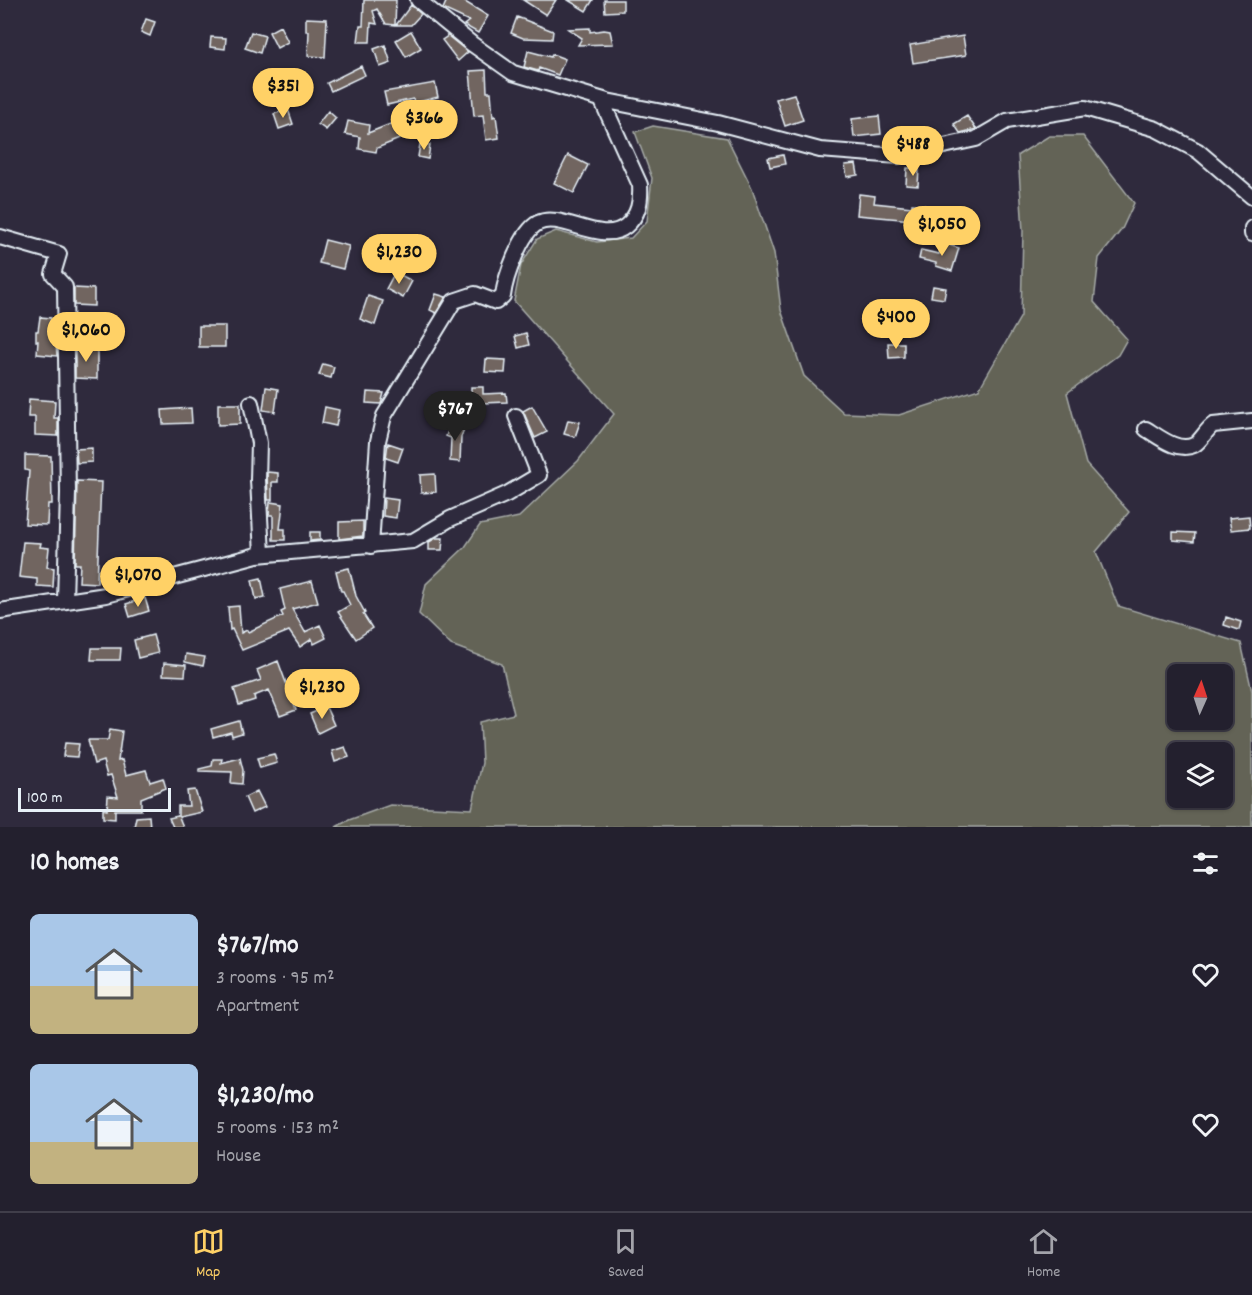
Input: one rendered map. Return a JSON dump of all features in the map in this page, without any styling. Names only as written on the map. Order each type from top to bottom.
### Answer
[{"type":"street","points":[[418,0],[472,44],[513,73],[601,99],[718,123],[820,150],[898,156],[976,139],[1007,121],[1084,108],[1156,129],[1198,151],[1252,197]]},
{"type":"street","points":[[371,546],[378,441],[384,416],[454,301],[475,294],[496,302],[503,296],[504,285],[526,233],[539,222],[555,221],[605,233],[620,231],[634,219],[641,200],[640,185],[601,99]]},
{"type":"street","points":[[1252,228],[1252,234]]},
{"type":"street","points":[[0,237],[59,254],[53,274],[65,287],[68,493],[65,602]]},
{"type":"street","points":[[251,404],[259,443],[258,480],[262,554]]},
{"type":"street","points":[[0,611],[106,595],[194,570],[262,554],[413,541],[450,519],[507,494],[539,475],[516,416]]},
{"type":"street","points":[[1146,429],[1168,443],[1186,447],[1194,445],[1213,425],[1252,421]]},
{"type":"green space","points":[[653,126],[727,138],[752,188],[774,253],[781,310],[804,376],[844,413],[899,415],[979,389],[1021,316],[1023,231],[1018,155],[1049,136],[1083,136],[1134,203],[1122,229],[1099,258],[1094,302],[1127,339],[1118,355],[1067,393],[1086,464],[1129,512],[1096,552],[1118,606],[1241,643],[1252,691],[1252,827],[336,827],[390,805],[472,809],[482,763],[480,722],[514,714],[502,664],[451,645],[419,614],[426,584],[465,547],[480,525],[519,517],[578,461],[614,414],[514,301],[521,265],[537,239],[556,231],[597,242],[631,238],[647,221],[652,178],[635,132]]},
{"type":"building","points":[[364,0],[396,0],[395,25],[386,24],[377,9],[373,11],[377,24],[371,23],[370,42],[358,42],[360,26],[363,26]]},
{"type":"building","points":[[447,0],[466,0],[465,2],[488,16],[478,33],[464,25],[469,21],[443,9]]},
{"type":"building","points":[[523,0],[556,0],[546,15]]},
{"type":"building","points":[[568,0],[593,0],[586,11]]},
{"type":"building","points":[[604,0],[623,0],[623,11],[605,12]]},
{"type":"building","points":[[411,5],[421,14],[411,25],[396,25]]},
{"type":"building","points":[[517,17],[553,31],[552,39],[523,38],[511,33]]},
{"type":"building","points":[[306,18],[327,19],[325,57],[308,56],[309,31],[306,31]]},
{"type":"building","points":[[146,19],[155,22],[150,36],[141,32]]},
{"type":"building","points":[[280,26],[288,42],[277,48],[269,32]]},
{"type":"building","points":[[590,28],[590,32],[610,31],[613,44],[578,45],[582,38],[568,29]]},
{"type":"building","points":[[411,31],[421,48],[406,57],[396,40]]},
{"type":"building","points":[[251,32],[265,36],[260,53],[245,48]]},
{"type":"building","points":[[448,36],[468,52],[458,61],[442,40]]},
{"type":"building","points":[[963,36],[966,55],[913,63],[910,45]]},
{"type":"building","points":[[211,37],[226,38],[225,49],[210,47]]},
{"type":"building","points":[[385,45],[391,63],[380,67],[374,49]]},
{"type":"building","points":[[528,51],[551,57],[552,54],[565,59],[558,75],[539,68],[538,71],[524,67]]},
{"type":"building","points":[[361,66],[365,75],[331,91],[327,83]]},
{"type":"building","points":[[486,70],[487,92],[491,92],[493,117],[496,116],[499,138],[486,140],[483,115],[474,116],[470,71]]},
{"type":"building","points":[[295,82],[305,82],[305,95],[295,95]]},
{"type":"building","points":[[435,83],[438,97],[414,103],[413,99],[387,105],[384,92]]},
{"type":"building","points":[[794,94],[803,120],[785,126],[776,99]]},
{"type":"building","points":[[288,109],[293,124],[279,129],[274,114]]},
{"type":"building","points":[[328,111],[336,118],[326,130],[318,124]]},
{"type":"building","points":[[879,116],[881,134],[854,137],[852,119]]},
{"type":"building","points":[[967,116],[976,129],[960,133],[954,124]]},
{"type":"building","points":[[408,117],[414,133],[377,148],[376,152],[359,149],[360,137],[345,134],[348,121],[369,125],[368,133]]},
{"type":"building","points":[[420,144],[430,145],[428,159],[418,157]]},
{"type":"building","points":[[568,155],[588,165],[574,193],[554,183]]},
{"type":"building","points":[[783,155],[785,164],[770,167],[768,158]]},
{"type":"building","points":[[856,164],[858,175],[847,177],[845,165]]},
{"type":"building","points":[[907,168],[919,168],[918,186],[906,185]]},
{"type":"building","points":[[859,194],[875,196],[874,203],[912,207],[912,204],[924,205],[923,221],[857,215]]},
{"type":"building","points":[[325,240],[349,246],[343,269],[319,263]]},
{"type":"building","points":[[942,243],[959,248],[952,271],[936,266],[936,263],[919,259],[921,250],[939,254]]},
{"type":"building","points":[[395,272],[412,281],[403,298],[386,289]]},
{"type":"building","points":[[933,286],[946,288],[944,299],[931,297]]},
{"type":"building","points":[[74,288],[94,289],[94,306],[74,305]]},
{"type":"building","points":[[436,294],[446,297],[436,313],[430,310]]},
{"type":"building","points":[[368,296],[383,301],[375,325],[360,319]]},
{"type":"building","points":[[40,317],[51,318],[49,331],[55,331],[57,356],[37,354],[36,331],[38,331]]},
{"type":"building","points":[[199,326],[225,326],[225,347],[199,347]]},
{"type":"building","points":[[526,333],[529,345],[518,348],[515,336]]},
{"type":"building","points":[[888,343],[904,343],[904,357],[889,358]]},
{"type":"building","points":[[75,348],[97,349],[97,379],[75,378]]},
{"type":"building","points":[[486,359],[506,360],[505,373],[485,372]]},
{"type":"building","points":[[323,364],[334,367],[331,378],[319,375]]},
{"type":"building","points":[[266,387],[278,389],[275,412],[263,410]]},
{"type":"building","points":[[471,387],[483,387],[483,394],[506,393],[507,402],[483,403],[483,412],[471,412]]},
{"type":"building","points":[[367,392],[384,393],[381,404],[366,403]]},
{"type":"building","points":[[29,399],[55,401],[54,418],[58,418],[58,436],[35,435],[35,417],[28,417]]},
{"type":"building","points":[[218,404],[240,404],[240,424],[218,425]]},
{"type":"building","points":[[532,406],[547,432],[535,438],[523,411]]},
{"type":"building","points":[[325,407],[339,410],[336,426],[322,423]]},
{"type":"building","points":[[191,408],[192,423],[163,424],[162,410]]},
{"type":"building","points":[[568,420],[580,422],[575,437],[564,434]]},
{"type":"building","points":[[451,423],[464,429],[461,437],[460,462],[450,461],[451,438],[446,436]]},
{"type":"building","points":[[388,443],[403,448],[398,462],[386,458]]},
{"type":"building","points":[[92,448],[92,462],[77,463],[76,449]]},
{"type":"building","points":[[25,455],[51,456],[52,504],[48,504],[47,525],[25,524],[29,471],[25,470]]},
{"type":"building","points":[[267,472],[278,473],[278,482],[272,482],[272,500],[268,500]]},
{"type":"building","points":[[435,474],[436,492],[421,493],[420,475]]},
{"type":"building","points":[[77,481],[101,482],[97,583],[79,582],[80,564],[75,564]]},
{"type":"building","points":[[384,498],[398,500],[396,518],[383,516]]},
{"type":"building","points":[[270,502],[283,504],[280,529],[285,529],[285,540],[273,540],[273,515],[269,515]]},
{"type":"building","points":[[1249,516],[1250,528],[1231,530],[1229,518]]},
{"type":"building","points":[[363,521],[363,536],[339,539],[339,522]]},
{"type":"building","points":[[310,532],[320,532],[320,540],[310,541]]},
{"type":"building","points":[[1173,532],[1195,533],[1194,542],[1173,540]]},
{"type":"building","points":[[436,538],[443,538],[442,550],[429,550],[429,542]]},
{"type":"building","points":[[23,542],[41,543],[40,547],[49,548],[47,567],[54,568],[53,587],[37,586],[37,579],[19,577]]},
{"type":"building","points":[[349,568],[356,596],[372,628],[356,639],[338,612],[350,605],[341,591],[336,571]]},
{"type":"building","points":[[261,578],[265,597],[256,599],[252,580]]},
{"type":"building","points":[[312,581],[318,602],[292,609],[305,632],[320,625],[326,638],[314,644],[312,639],[300,647],[289,631],[242,650],[232,629],[230,630],[228,607],[239,606],[241,633],[247,630],[248,632],[283,616],[281,612],[285,610],[280,589]]},
{"type":"building","points":[[145,598],[149,611],[130,617],[126,604]]},
{"type":"building","points":[[1226,617],[1241,622],[1239,630],[1224,625]]},
{"type":"building","points":[[153,635],[158,653],[138,658],[134,640]]},
{"type":"building","points":[[92,648],[121,648],[120,660],[91,660]]},
{"type":"building","points":[[186,654],[205,657],[203,666],[185,662]]},
{"type":"building","points":[[278,661],[296,710],[280,716],[269,690],[254,696],[255,700],[239,705],[234,689],[261,680],[257,670]]},
{"type":"building","points":[[164,663],[186,665],[185,676],[163,675]]},
{"type":"building","points":[[326,707],[334,725],[318,733],[310,714]]},
{"type":"building","points":[[239,721],[242,733],[232,736],[231,732],[213,737],[211,729]]},
{"type":"building","points":[[110,729],[122,731],[118,761],[122,760],[126,775],[146,770],[150,782],[163,778],[166,788],[141,798],[141,810],[115,810],[115,819],[103,818],[103,809],[107,810],[108,796],[118,797],[111,775],[107,776],[103,761],[94,764],[88,740],[108,740]]},
{"type":"building","points":[[65,743],[79,744],[77,757],[63,756]]},
{"type":"building","points":[[345,747],[349,757],[335,762],[332,751]]},
{"type":"building","points":[[274,754],[277,763],[260,768],[257,758]]},
{"type":"building","points":[[240,758],[243,770],[242,784],[231,783],[232,772],[199,771],[199,769],[212,766],[213,759],[222,759],[221,763]]},
{"type":"building","points":[[195,790],[202,812],[179,817],[183,827],[173,827],[169,818],[178,816],[178,806],[189,806],[187,791]]},
{"type":"building","points":[[257,791],[265,807],[252,813],[245,797]]},
{"type":"building","points":[[149,816],[150,827],[134,827],[136,817]]}]
